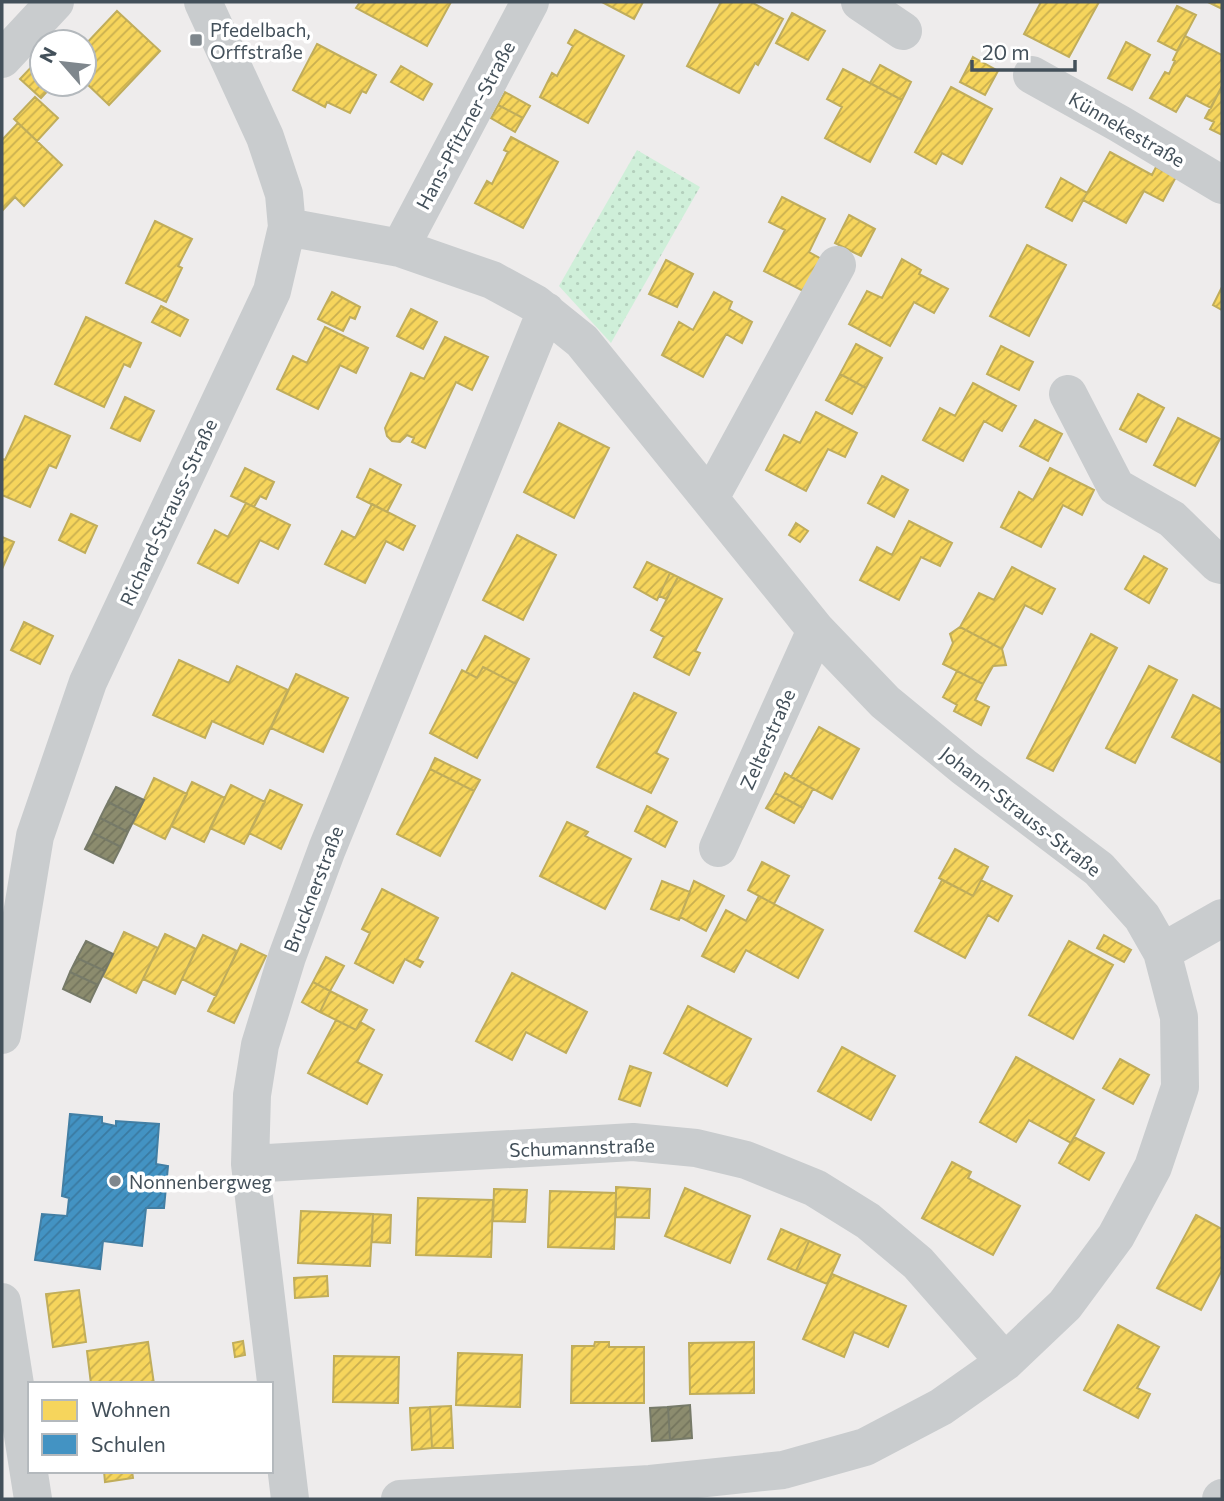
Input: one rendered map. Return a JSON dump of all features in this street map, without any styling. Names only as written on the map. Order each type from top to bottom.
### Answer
[{"type":"street","points":[[2,59],[55,2]]},
{"type":"street","name":"Richard-Strauss-Straße","points":[[2,1035],[35,836],[88,682],[272,291],[287,227],[284,194],[265,137],[203,2]]},
{"type":"street","name":"Hans-Pfitzner-Straße","points":[[400,248],[530,2]]},
{"type":"street","points":[[860,2],[903,31]]},
{"type":"street","name":"Künnekestraße","points":[[1032,75],[1222,185]]},
{"type":"street","name":"Johann-Strauss-Straße","points":[[287,227],[400,248],[492,280],[536,304],[582,341],[816,630],[885,702],[964,767],[1099,869],[1142,918],[1162,952],[1179,1017],[1180,1087],[1153,1167],[1116,1236],[1065,1305],[1005,1362],[941,1407],[866,1447],[783,1470],[650,1491],[400,1499]]},
{"type":"street","points":[[710,498],[838,265]]},
{"type":"street","name":"Brucknerstraße","points":[[290,1499],[250,1164],[252,1095],[260,1045],[287,957],[327,849],[546,311]]},
{"type":"street","points":[[1068,394],[1116,487],[1172,519],[1222,565]]},
{"type":"street","name":"Zelterstraße","points":[[718,848],[816,630]]},
{"type":"street","points":[[1162,952],[1222,918]]},
{"type":"street","name":"Schumannstraße","points":[[250,1164],[633,1142],[696,1148],[746,1160],[815,1188],[868,1221],[918,1262],[1005,1362]]},
{"type":"street","points":[[2,1302],[28,1467]]},
{"type":"street","points":[[29,1473],[33,1499]]},
{"type":"green space","points":[[637,150],[700,187],[611,343],[559,286]]},
{"type":"building: Wohnen","points":[[360,2],[451,2],[427,46],[356,8]]},
{"type":"building: Wohnen","points":[[602,2],[643,2],[634,19]]},
{"type":"building: Wohnen","points":[[721,2],[751,2],[783,19],[739,93],[687,66]]},
{"type":"building: Wohnen","points":[[1041,2],[1099,2],[1069,57],[1024,34]]},
{"type":"building: Wohnen","points":[[1208,2],[1222,2],[1222,9]]},
{"type":"building: Wohnen","points":[[1177,6],[1196,15],[1177,51],[1158,41]]},
{"type":"building: Wohnen","points":[[117,11],[160,51],[109,105],[98,94],[98,31]]},
{"type":"building: Wohnen","points":[[792,13],[825,31],[808,60],[776,43]]},
{"type":"building: Wohnen","points":[[575,30],[624,56],[588,123],[540,97],[552,73],[557,76],[573,46],[568,43]]},
{"type":"building: Wohnen","points":[[1185,36],[1222,55],[1222,86],[1211,108],[1186,95],[1176,112],[1150,98],[1165,72],[1169,74]]},
{"type":"building: Wohnen","points":[[1126,42],[1150,55],[1132,90],[1108,78]]},
{"type":"building: Wohnen","points":[[317,44],[376,75],[366,93],[362,91],[350,113],[327,102],[325,107],[293,90]]},
{"type":"building: Wohnen","points":[[973,57],[998,71],[985,95],[960,82]]},
{"type":"building: Wohnen","points":[[880,65],[911,82],[902,100],[870,83]]},
{"type":"building: Wohnen","points":[[401,66],[432,84],[423,100],[391,82]]},
{"type":"building: Wohnen","points":[[843,69],[902,100],[870,162],[825,138],[842,107],[827,99]]},
{"type":"building: Wohnen","points":[[28,70],[28,86],[20,79]]},
{"type":"building: Wohnen","points":[[1222,86],[1222,135],[1210,129],[1214,122],[1205,118]]},
{"type":"building: Wohnen","points":[[951,87],[992,109],[962,164],[942,153],[936,164],[915,152]]},
{"type":"building: Wohnen","points":[[505,92],[530,106],[523,118],[498,105]]},
{"type":"building: Wohnen","points":[[34,98],[58,118],[37,141],[14,119]]},
{"type":"building: Wohnen","points":[[498,105],[523,118],[515,132],[491,118]]},
{"type":"building: Wohnen","points":[[18,123],[62,165],[24,206],[15,197],[2,211],[2,140]]},
{"type":"building: Wohnen","points":[[511,137],[558,162],[523,228],[475,203],[487,181],[492,184],[508,152],[504,150]]},
{"type":"building: Wohnen","points":[[1110,152],[1152,175],[1156,167],[1176,177],[1163,201],[1144,191],[1126,223],[1083,200]]},
{"type":"building: Wohnen","points":[[1061,178],[1087,193],[1072,221],[1046,207]]},
{"type":"building: Wohnen","points":[[782,197],[825,219],[809,252],[823,260],[807,293],[764,271],[785,230],[769,222]]},
{"type":"building: Wohnen","points":[[849,215],[875,229],[861,256],[835,243]]},
{"type":"building: Wohnen","points":[[155,221],[192,239],[178,266],[182,268],[166,302],[126,283]]},
{"type":"building: Wohnen","points":[[1027,245],[1066,265],[1029,336],[990,316]]},
{"type":"building: Wohnen","points":[[902,259],[921,270],[919,274],[948,289],[934,313],[914,302],[890,346],[849,324],[867,291],[882,298]]},
{"type":"building: Wohnen","points":[[666,260],[693,274],[677,307],[649,294]]},
{"type":"building: Wohnen","points":[[1222,287],[1222,310],[1213,305]]},
{"type":"building: Wohnen","points":[[332,292],[360,307],[355,319],[350,317],[343,331],[318,319]]},
{"type":"building: Wohnen","points":[[714,292],[732,302],[729,309],[752,322],[742,343],[726,334],[703,377],[662,355],[679,322],[693,330]]},
{"type":"building: Wohnen","points":[[161,306],[188,320],[180,336],[152,322]]},
{"type":"building: Wohnen","points":[[411,309],[437,322],[423,349],[397,336]]},
{"type":"building: Wohnen","points":[[86,317],[141,343],[130,367],[124,364],[104,407],[55,384]]},
{"type":"building: Wohnen","points":[[325,327],[368,348],[356,373],[340,365],[318,409],[277,389],[293,356],[307,363]]},
{"type":"building: Wohnen","points":[[445,337],[488,357],[472,390],[456,382],[425,448],[412,442],[414,438],[407,435],[400,442],[392,441],[385,428],[411,373],[424,379]]},
{"type":"building: Wohnen","points":[[856,344],[882,358],[866,388],[840,374]]},
{"type":"building: Wohnen","points":[[1001,346],[1033,362],[1019,390],[987,374]]},
{"type":"building: Wohnen","points":[[840,374],[866,388],[852,414],[826,400]]},
{"type":"building: Wohnen","points":[[973,383],[1016,406],[1002,431],[984,421],[963,461],[923,440],[940,408],[955,416]]},
{"type":"building: Wohnen","points":[[1138,394],[1164,408],[1146,442],[1120,429]]},
{"type":"building: Wohnen","points":[[125,397],[154,411],[140,441],[111,428]]},
{"type":"building: Wohnen","points":[[816,412],[857,433],[845,457],[828,449],[806,491],[766,470],[784,435],[800,443]]},
{"type":"building: Wohnen","points":[[25,416],[70,436],[56,468],[49,465],[30,507],[2,495],[2,459],[5,460]]},
{"type":"building: Wohnen","points":[[1178,418],[1220,439],[1195,486],[1154,465]]},
{"type":"building: Wohnen","points":[[1035,420],[1062,434],[1048,461],[1020,446]]},
{"type":"building: Wohnen","points":[[559,423],[609,448],[574,518],[524,492]]},
{"type":"building: Wohnen","points":[[245,468],[274,482],[266,499],[260,496],[254,507],[231,496]]},
{"type":"building: Wohnen","points":[[1050,468],[1094,490],[1082,515],[1063,505],[1041,547],[1001,527],[1019,492],[1033,500]]},
{"type":"building: Wohnen","points":[[370,469],[401,485],[387,512],[357,497]]},
{"type":"building: Wohnen","points":[[882,476],[908,490],[894,517],[868,503]]},
{"type":"building: Wohnen","points":[[246,503],[290,525],[278,549],[260,540],[238,583],[198,563],[215,530],[228,537]]},
{"type":"building: Wohnen","points":[[372,504],[415,526],[403,550],[386,541],[365,583],[325,564],[342,531],[355,538]]},
{"type":"building: Wohnen","points":[[71,514],[97,526],[85,553],[59,540]]},
{"type":"building: Wohnen","points":[[909,521],[952,543],[940,566],[921,557],[899,600],[860,580],[877,547],[892,555]]},
{"type":"building: Wohnen","points":[[796,523],[808,531],[800,542],[789,535]]},
{"type":"building: Wohnen","points":[[517,535],[556,555],[523,620],[483,600]]},
{"type":"building: Wohnen","points":[[2,537],[14,542],[2,569]]},
{"type":"building: Wohnen","points":[[1144,556],[1167,569],[1149,603],[1125,589]]},
{"type":"building: Wohnen","points":[[647,562],[670,573],[657,600],[634,587]]},
{"type":"building: Wohnen","points":[[1012,567],[1055,589],[1042,614],[1025,605],[1002,649],[960,627],[979,593],[994,600]]},
{"type":"building: Wohnen","points":[[670,573],[678,577],[666,599],[659,596]]},
{"type":"building: Wohnen","points":[[678,577],[722,599],[695,651],[700,653],[689,675],[654,657],[664,637],[651,630]]},
{"type":"building: Wohnen","points":[[24,622],[53,636],[40,664],[11,650]]},
{"type":"building: Wohnen","points":[[960,627],[1002,649],[1006,665],[993,666],[983,684],[943,664],[953,643],[950,634]]},
{"type":"building: Wohnen","points":[[1091,634],[1117,648],[1053,771],[1027,758]]},
{"type":"building: Wohnen","points":[[485,636],[529,659],[516,684],[483,667],[477,678],[466,672]]},
{"type":"building: Wohnen","points":[[179,660],[229,683],[237,666],[288,690],[263,744],[212,721],[205,738],[153,715]]},
{"type":"building: Wohnen","points":[[1149,666],[1177,680],[1135,763],[1106,748]]},
{"type":"building: Wohnen","points":[[483,667],[516,684],[477,758],[430,733],[462,670],[477,678]]},
{"type":"building: Wohnen","points":[[957,671],[983,684],[975,700],[989,707],[981,725],[954,711],[957,705],[943,697]]},
{"type":"building: Wohnen","points":[[296,674],[348,698],[323,752],[271,728]]},
{"type":"building: Wohnen","points":[[634,693],[676,713],[656,753],[668,759],[651,793],[597,767]]},
{"type":"building: Wohnen","points":[[1193,695],[1222,710],[1222,763],[1172,737]]},
{"type":"building: Wohnen","points":[[819,727],[859,749],[832,799],[791,777]]},
{"type":"building: Wohnen","points":[[435,758],[480,780],[474,791],[430,769]]},
{"type":"building: Wohnen","points":[[430,769],[474,791],[440,856],[397,834]]},
{"type":"building: Wohnen","points":[[785,773],[813,789],[803,808],[775,793]]},
{"type":"building: Wohnen","points":[[154,778],[187,794],[165,839],[133,823]]},
{"type":"building: Wohnen","points":[[192,782],[225,798],[204,842],[171,826]]},
{"type":"building: Wohnen","points":[[231,785],[265,802],[244,844],[210,828]]},
{"type":"building: Wohnen","points":[[270,790],[302,805],[281,849],[249,833]]},
{"type":"building: Wohnen","points":[[775,793],[803,808],[794,823],[766,808]]},
{"type":"building: Wohnen","points":[[647,806],[677,822],[665,847],[635,831]]},
{"type":"building: Wohnen","points":[[567,822],[588,832],[585,836],[631,859],[605,909],[540,876]]},
{"type":"building: Wohnen","points":[[955,849],[988,867],[973,896],[939,878]]},
{"type":"building: Wohnen","points":[[762,862],[789,876],[774,904],[748,890]]},
{"type":"building: Wohnen","points":[[942,880],[973,896],[981,880],[1012,896],[998,921],[988,915],[965,958],[915,931]]},
{"type":"building: Wohnen","points":[[662,881],[690,892],[679,920],[651,909]]},
{"type":"building: Wohnen","points":[[694,881],[724,896],[706,931],[680,917]]},
{"type":"building: Wohnen","points":[[382,889],[438,918],[417,959],[423,962],[420,967],[405,959],[393,983],[355,963],[370,933],[362,929]]},
{"type":"building: Wohnen","points":[[759,896],[823,930],[798,978],[746,950],[734,972],[702,956],[726,910],[746,921]]},
{"type":"building: Wohnen","points":[[124,932],[158,948],[136,993],[103,976]]},
{"type":"building: Wohnen","points":[[165,934],[196,949],[175,994],[143,979]]},
{"type":"building: Wohnen","points":[[203,935],[237,951],[216,996],[182,979]]},
{"type":"building: Wohnen","points":[[1104,935],[1131,950],[1124,962],[1097,948]]},
{"type":"building: Wohnen","points":[[1069,941],[1113,965],[1073,1039],[1029,1015]]},
{"type":"building: Wohnen","points":[[241,944],[266,956],[234,1023],[208,1011]]},
{"type":"building: Wohnen","points":[[326,957],[344,966],[330,991],[313,982]]},
{"type":"building: Wohnen","points":[[512,973],[587,1012],[566,1053],[526,1032],[512,1060],[476,1041]]},
{"type":"building: Wohnen","points":[[313,982],[330,991],[320,1012],[302,1002]]},
{"type":"building: Wohnen","points":[[330,991],[367,1010],[356,1030],[320,1012]]},
{"type":"building: Wohnen","points":[[688,1006],[751,1039],[727,1086],[664,1053]]},
{"type":"building: Wohnen","points":[[336,1020],[356,1030],[360,1022],[374,1030],[357,1062],[382,1075],[367,1104],[308,1073]]},
{"type":"building: Wohnen","points":[[842,1047],[895,1076],[871,1120],[818,1091]]},
{"type":"building: Wohnen","points":[[1016,1057],[1094,1100],[1071,1143],[1029,1120],[1016,1142],[980,1122]]},
{"type":"building: Wohnen","points":[[1120,1059],[1149,1075],[1133,1104],[1103,1088]]},
{"type":"building: Wohnen","points":[[630,1066],[651,1073],[640,1106],[619,1099]]},
{"type":"building: Wohnen","points":[[1074,1137],[1104,1153],[1089,1180],[1059,1163]]},
{"type":"building: Wohnen","points":[[952,1162],[971,1172],[968,1178],[1020,1206],[993,1255],[922,1218]]},
{"type":"building: Wohnen","points":[[616,1187],[650,1189],[649,1218],[616,1217]]},
{"type":"building: Wohnen","points":[[685,1188],[750,1216],[730,1263],[665,1236]]},
{"type":"building: Wohnen","points":[[494,1189],[527,1190],[525,1222],[493,1221]]},
{"type":"building: Wohnen","points":[[550,1191],[616,1193],[614,1249],[548,1247]]},
{"type":"building: Wohnen","points":[[418,1198],[493,1200],[491,1257],[416,1255]]},
{"type":"building: Wohnen","points":[[301,1211],[373,1214],[370,1266],[298,1263]]},
{"type":"building: Wohnen","points":[[373,1214],[391,1215],[390,1243],[372,1242]]},
{"type":"building: Wohnen","points":[[1196,1215],[1222,1229],[1222,1270],[1201,1310],[1157,1288]]},
{"type":"building: Wohnen","points":[[781,1229],[809,1241],[796,1271],[768,1259]]},
{"type":"building: Wohnen","points":[[809,1241],[840,1255],[827,1284],[796,1271]]},
{"type":"building: Wohnen","points":[[832,1274],[906,1306],[888,1347],[854,1332],[844,1357],[803,1339]]},
{"type":"building: Wohnen","points":[[327,1276],[328,1296],[295,1298],[294,1278]]},
{"type":"building: Wohnen","points":[[79,1290],[86,1342],[53,1347],[46,1294]]},
{"type":"building: Wohnen","points":[[1118,1325],[1159,1347],[1137,1388],[1150,1394],[1138,1418],[1084,1390]]},
{"type":"building: Wohnen","points":[[243,1341],[245,1355],[235,1357],[233,1343]]},
{"type":"building: Wohnen","points":[[148,1342],[154,1382],[91,1382],[87,1351]]},
{"type":"building: Wohnen","points":[[595,1342],[609,1342],[609,1347],[644,1347],[644,1403],[571,1403],[572,1346],[594,1346]]},
{"type":"building: Wohnen","points":[[754,1342],[754,1393],[690,1394],[689,1343]]},
{"type":"building: Wohnen","points":[[458,1353],[522,1355],[520,1407],[456,1405]]},
{"type":"building: Wohnen","points":[[334,1356],[399,1357],[398,1403],[333,1402]]},
{"type":"building: Wohnen","points":[[451,1406],[453,1448],[432,1448],[430,1407]]},
{"type":"building: Wohnen","points":[[430,1407],[432,1448],[412,1450],[410,1408]]},
{"type":"building: Wohnen","points":[[104,1473],[132,1473],[133,1478],[105,1482]]},
{"type":"building: Schulen","name":"Nonnenbergweg","points":[[70,1114],[102,1117],[102,1123],[116,1126],[116,1121],[159,1124],[156,1164],[168,1166],[164,1208],[146,1208],[142,1246],[103,1241],[100,1269],[35,1260],[42,1214],[67,1216],[69,1198],[62,1196]]},
{"type":"building: Industrie","points":[[116,787],[144,800],[136,816],[108,802]]},
{"type":"building: Industrie","points":[[108,802],[136,816],[128,832],[100,818]]},
{"type":"building: Industrie","points":[[100,818],[128,832],[121,847],[93,833]]},
{"type":"building: Industrie","points":[[93,833],[121,847],[113,863],[85,849]]},
{"type":"building: Industrie","points":[[86,941],[113,954],[105,971],[77,958]]},
{"type":"building: Industrie","points":[[77,958],[105,971],[98,985],[70,972]]},
{"type":"building: Industrie","points":[[70,972],[98,985],[90,1002],[63,989]]},
{"type":"building: Industrie","points":[[690,1405],[692,1438],[670,1440],[668,1407]]},
{"type":"building: Industrie","points":[[668,1407],[670,1440],[652,1441],[650,1408]]},
{"type":"place","name":"Pfedelbach, Orffstraße","points":[[196,40]]},
{"type":"place","name":"Nonnenbergweg","points":[[115,1181]]}]
